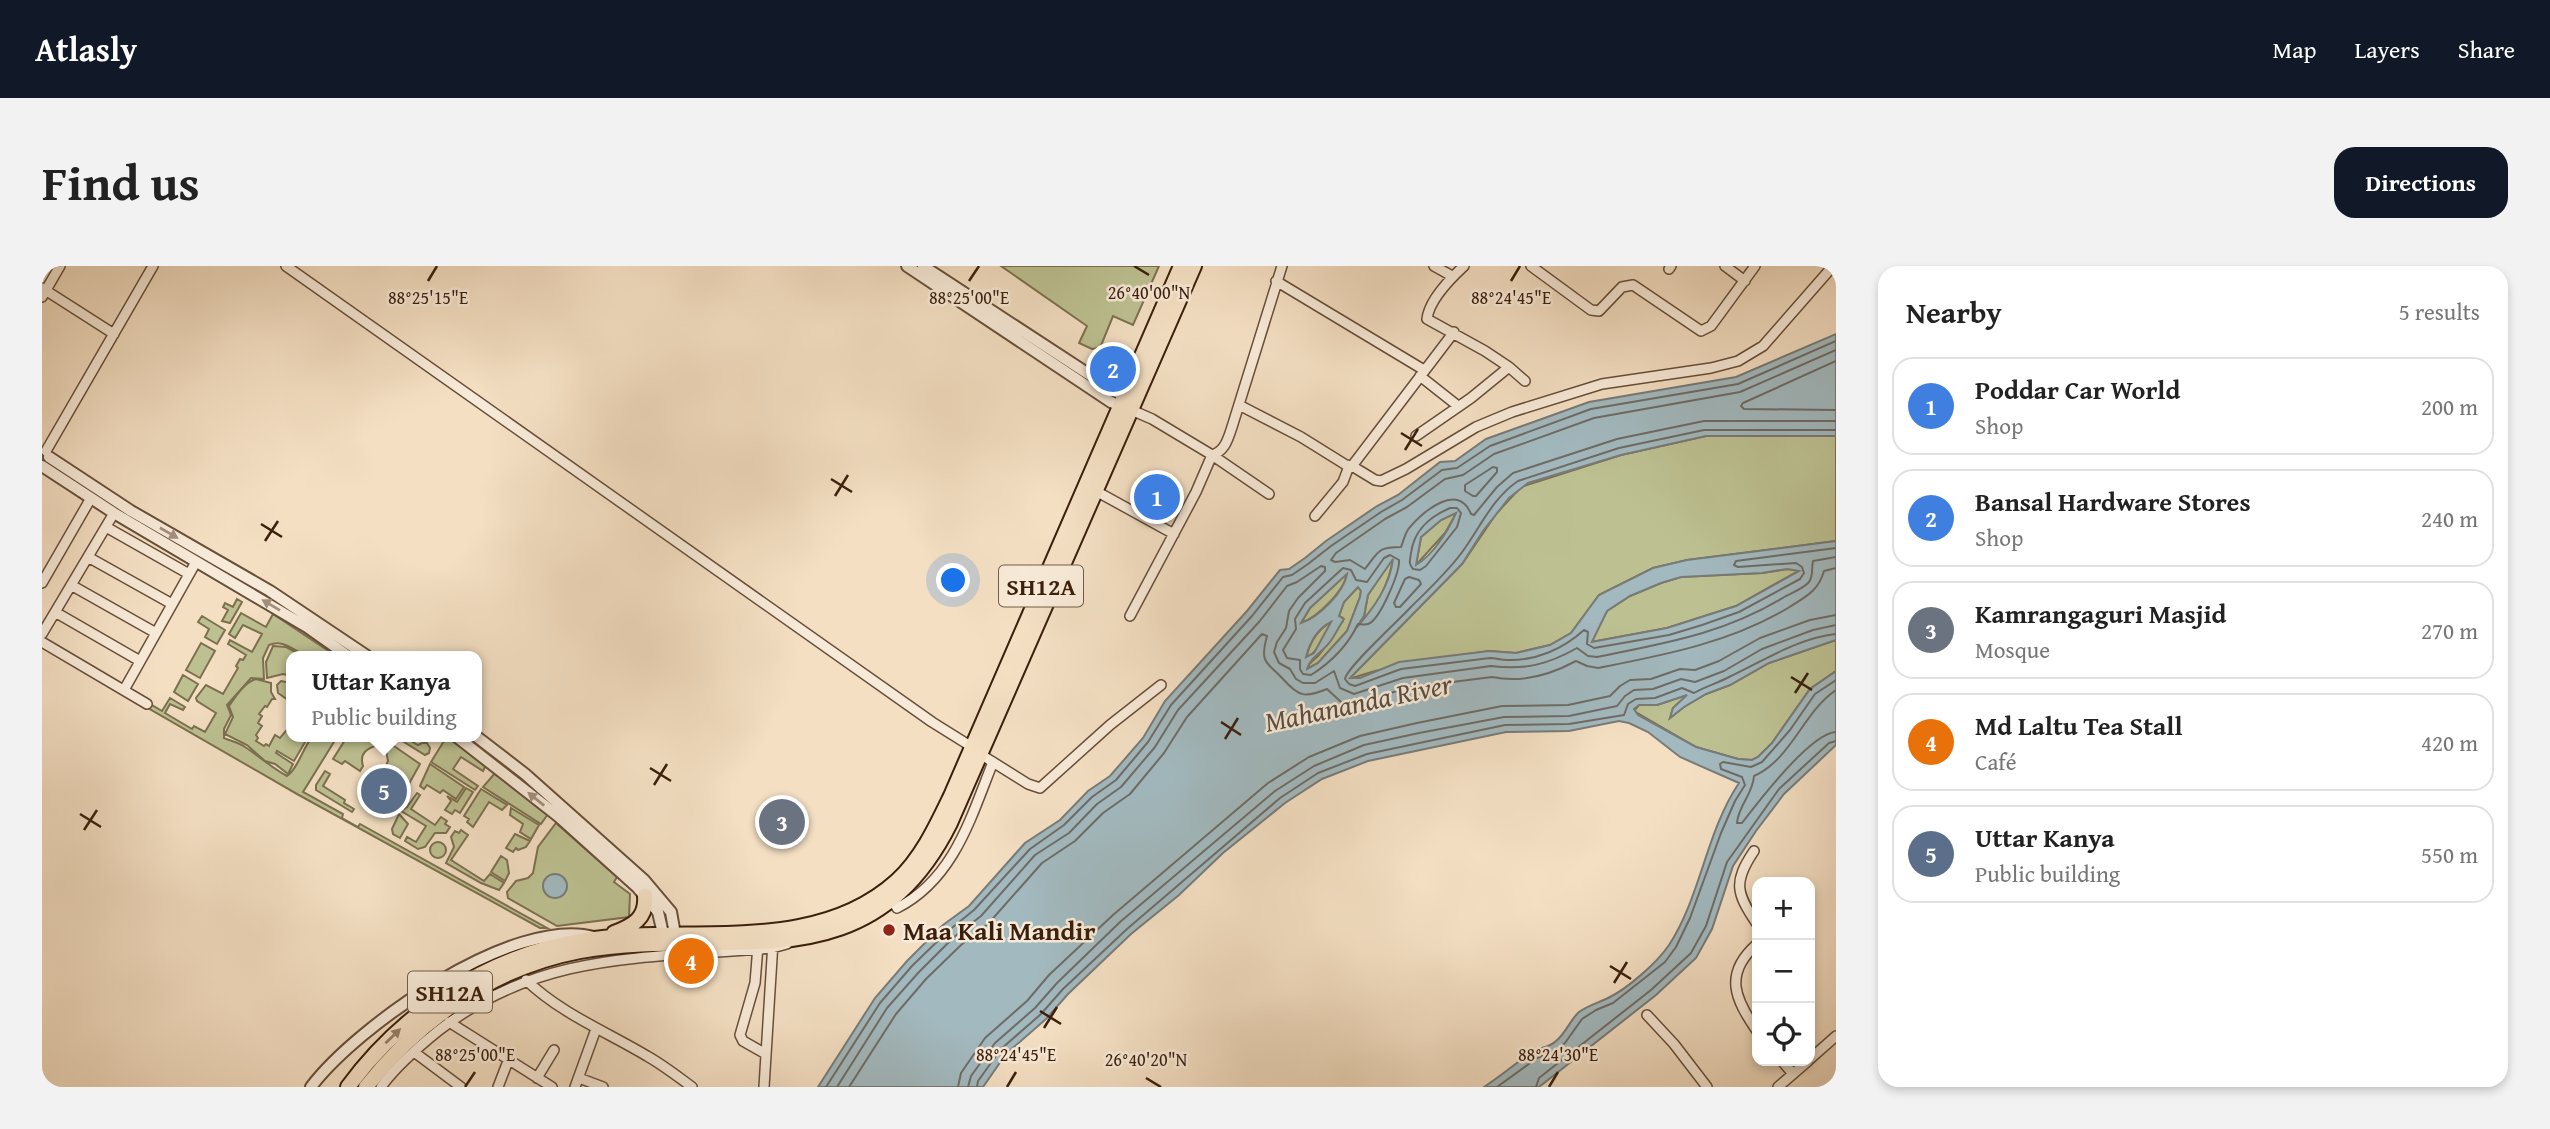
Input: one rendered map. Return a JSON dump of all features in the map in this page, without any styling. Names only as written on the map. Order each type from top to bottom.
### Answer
[{"type":"main road","name":"SH12A","points":[[348,1087],[394,1035],[442,996],[526,955],[558,945],[600,938],[765,945],[819,935],[856,922],[887,896],[925,873],[953,833],[975,781],[981,755],[1181,266]]},
{"type":"main road","name":"SH12A","points":[[366,1087],[393,1055],[423,1026],[454,1004],[506,975],[548,959],[581,951],[671,943],[738,932],[761,925],[834,912],[887,896],[932,834],[981,755],[1094,489],[1127,402],[1194,266]]},
{"type":"main road","points":[[600,938],[629,928],[637,922],[644,910],[645,896]]},
{"type":"street","points":[[60,266],[43,292],[114,334]]},
{"type":"street","points":[[44,458],[153,266]]},
{"type":"street","points":[[286,266],[932,722],[1028,785],[1040,788],[1161,685]]},
{"type":"street","points":[[907,266],[1111,402],[1127,402]]},
{"type":"street","points":[[923,266],[1269,494]]},
{"type":"street","points":[[1130,616],[1196,492],[1212,455],[1224,448],[1282,266]]},
{"type":"street","points":[[1434,266],[1452,276]]},
{"type":"street","points":[[1464,266],[1452,276],[1427,316],[1432,322],[1454,332],[1525,380]]},
{"type":"street","points":[[1531,266],[1544,269],[1595,312],[1622,286],[1633,285],[1701,331],[1711,326],[1755,266]]},
{"type":"street","points":[[1725,266],[1745,281]]},
{"type":"street","points":[[1238,405],[1381,481],[1476,427],[1512,412],[1602,384],[1711,368],[1738,361],[1763,346],[1833,266]]},
{"type":"street","points":[[1276,281],[1422,373],[1458,406]]},
{"type":"street","points":[[1315,516],[1343,482],[1350,466],[1454,332]]},
{"type":"street","points":[[1416,436],[1509,367]]},
{"type":"street","points":[[44,458],[91,498],[114,513],[307,627],[341,651]]},
{"type":"street","points":[[44,458],[270,591],[360,651]]},
{"type":"street","points":[[1094,489],[1174,534]]},
{"type":"street","points":[[42,583],[91,498]]},
{"type":"street","points":[[42,634],[114,513]]},
{"type":"street","points":[[106,527],[189,574]]},
{"type":"street","points":[[88,557],[172,604]]},
{"type":"street","points":[[124,690],[196,562]]},
{"type":"street","points":[[71,585],[156,633]]},
{"type":"street","points":[[55,612],[140,661]]},
{"type":"street","points":[[42,642],[147,704]]},
{"type":"street","points":[[482,741],[666,904],[674,921],[671,943]]},
{"type":"street","points":[[464,742],[560,811]]},
{"type":"street","points":[[887,896],[897,908],[926,888],[943,870],[964,835],[981,755]]},
{"type":"street","points":[[1752,917],[1746,908],[1739,883],[1743,867],[1754,851]]},
{"type":"street","points":[[635,879],[658,912],[671,943]]},
{"type":"street","points":[[311,1087],[373,1024],[426,989],[499,952],[531,941],[583,934],[600,938]]},
{"type":"street","points":[[381,1087],[414,1052],[449,1022],[477,1003],[526,980],[671,943]]},
{"type":"street","points":[[765,945],[740,1035],[743,1041],[766,1054]]},
{"type":"street","points":[[764,1087],[765,945]]},
{"type":"street","points":[[1752,949],[1741,961],[1736,983],[1739,1004],[1752,1024]]},
{"type":"street","points":[[526,980],[538,991],[596,1029],[646,1055],[690,1087]]},
{"type":"street","points":[[1647,1015],[1674,1044],[1707,1087]]},
{"type":"street","points":[[449,1022],[552,1087]]},
{"type":"street","points":[[596,1029],[577,1083],[603,1087]]},
{"type":"street","points":[[1815,1055],[1836,1036]]},
{"type":"street","points":[[537,1078],[554,1050]]},
{"type":"street","points":[[414,1052],[461,1087]]},
{"type":"street","points":[[498,1087],[508,1061]]},
{"type":"street","points":[[1786,1066],[1793,1074]]},
{"type":"street","points":[[1778,1087],[1802,1066]]},
{"type":"green space","points":[[1001,266],[1159,266],[1133,325],[1113,316],[1100,348],[1092,349],[1079,343],[1087,326]]},
{"type":"green space","points":[[1706,436],[1836,436],[1836,541],[1687,560],[1653,568],[1599,595],[1571,633],[1550,645],[1516,653],[1489,651],[1449,657],[1375,671],[1349,679],[1462,564],[1496,514],[1521,487],[1621,455]]},
{"type":"green space","points":[[1457,512],[1445,533],[1416,565],[1421,537],[1441,520]]},
{"type":"green space","points":[[1393,557],[1389,577],[1380,596],[1356,628],[1364,616],[1368,595]]},
{"type":"green space","points":[[1800,570],[1736,606],[1667,628],[1591,642],[1607,611],[1630,596],[1661,583],[1681,577],[1762,573]]},
{"type":"green space","points":[[1347,573],[1341,587],[1329,602],[1301,623],[1310,608]]},
{"type":"green space","points":[[1358,587],[1361,591],[1360,597],[1347,631],[1318,663],[1307,669],[1343,621],[1339,616],[1344,602]]},
{"type":"green space","points":[[237,599],[242,602],[230,623],[222,621],[228,610],[223,607],[225,603],[233,607]]},
{"type":"green space","points":[[241,613],[266,627],[273,614],[328,651],[298,651],[284,644],[269,645],[263,658],[264,679],[251,678],[227,705],[231,715],[224,729],[224,738],[243,746],[287,776],[309,742],[334,742],[303,792],[343,814],[342,818],[358,827],[360,824],[547,928],[540,928],[297,794],[148,708],[150,704],[162,711],[170,698],[185,707],[183,710],[170,704],[165,713],[192,729],[194,726],[205,732],[216,713],[196,698],[206,685],[223,694],[238,668],[236,666],[240,659],[243,660],[246,655],[228,644],[230,640],[252,652],[262,634],[243,625],[235,638],[229,634]]},
{"type":"green space","points":[[202,616],[225,630],[217,644],[205,637],[209,629],[198,622]]},
{"type":"green space","points":[[1330,622],[1322,642],[1315,652],[1306,658],[1314,638]]},
{"type":"green space","points":[[1836,640],[1836,671],[1810,689],[1772,743],[1752,760],[1738,759],[1696,747],[1634,711],[1639,705],[1657,705],[1687,695],[1673,708],[1670,718],[1706,694],[1730,685],[1769,663]]},
{"type":"green space","points":[[201,643],[215,651],[200,678],[186,670]]},
{"type":"green space","points":[[273,646],[286,647],[294,651],[286,651],[286,675],[267,678],[266,662]]},
{"type":"green space","points":[[183,675],[198,684],[188,701],[174,692]]},
{"type":"green space","points":[[256,679],[271,683],[271,692],[275,699],[259,714],[262,716],[258,723],[262,726],[256,735],[256,741],[269,746],[275,735],[280,738],[286,731],[286,742],[305,742],[294,761],[277,751],[276,753],[293,764],[288,774],[275,764],[265,761],[247,745],[225,734],[233,717],[229,706],[237,694]]},
{"type":"green space","points":[[281,681],[286,682],[286,699],[278,693],[277,685]]},
{"type":"green space","points":[[344,742],[380,742],[363,754],[360,771],[345,761],[342,764],[333,759]]},
{"type":"green space","points":[[404,742],[418,745],[427,743],[430,748],[425,755]]},
{"type":"green space","points":[[443,742],[455,742],[486,765],[483,771],[461,757],[453,769],[478,786],[475,790],[431,762]]},
{"type":"green space","points":[[391,744],[420,764],[396,807],[382,798],[385,786],[370,777],[372,773],[385,768],[388,761],[386,750]]},
{"type":"green space","points":[[430,764],[464,787],[456,799],[443,790],[440,793],[427,785],[424,789],[420,786]]},
{"type":"green space","points":[[325,771],[330,774],[323,786],[345,800],[344,803],[354,809],[352,812],[316,790],[316,785]]},
{"type":"green space","points":[[496,772],[548,814],[541,824],[483,787]]},
{"type":"green space","points":[[466,788],[473,792],[460,813],[455,810],[452,814],[445,810],[451,801],[447,796],[457,802]]},
{"type":"green space","points":[[481,789],[507,805],[502,810],[489,802],[473,827],[464,816]]},
{"type":"green space","points":[[417,793],[420,795],[411,809],[435,825],[441,817],[450,827],[446,833],[435,833],[425,847],[418,849],[405,841],[407,837],[416,842],[426,826],[401,811]]},
{"type":"green space","points":[[511,808],[539,825],[531,839],[520,832],[523,824],[510,815]]},
{"type":"green space","points":[[399,814],[408,824],[400,838],[393,834],[392,829]]},
{"type":"green space","points":[[556,823],[617,877],[614,882],[630,894],[629,917],[557,926],[508,898],[507,892],[516,881],[528,878],[533,873],[538,847]]},
{"type":"green space","points":[[461,830],[468,835],[451,860],[484,881],[490,874],[504,883],[499,890],[446,863],[454,847],[451,837],[455,831],[459,833]]},
{"type":"green space","points":[[515,834],[530,841],[526,847],[518,850],[516,848],[513,852],[506,848]]},
{"type":"green space","points":[[435,842],[441,842],[446,850],[444,856],[435,858],[430,853],[430,847]]},
{"type":"green space","points":[[501,856],[507,860],[509,873],[505,881],[491,872]]},
{"type":"water","name":"Mahananda River","points":[[1836,334],[1836,436],[1706,436],[1621,455],[1528,483],[1509,498],[1462,564],[1350,678],[1360,678],[1399,662],[1489,651],[1516,653],[1550,645],[1571,633],[1599,595],[1653,568],[1687,560],[1836,541],[1836,640],[1769,663],[1730,685],[1706,694],[1670,718],[1673,708],[1687,695],[1657,705],[1639,705],[1634,709],[1638,715],[1696,747],[1738,759],[1752,760],[1772,743],[1810,689],[1836,671],[1836,745],[1784,794],[1756,831],[1733,866],[1712,929],[1696,958],[1656,995],[1539,1087],[1484,1087],[1532,1052],[1553,1043],[1579,1012],[1624,988],[1664,952],[1689,906],[1719,822],[1739,783],[1680,757],[1648,732],[1629,723],[1619,721],[1569,731],[1506,732],[1368,761],[1322,779],[1285,803],[1223,853],[1179,895],[1131,934],[1068,994],[1046,1019],[1006,1054],[983,1087],[818,1087],[875,998],[907,961],[943,925],[969,906],[1025,843],[1060,820],[1088,791],[1110,776],[1143,738],[1165,701],[1247,611],[1280,570],[1289,569],[1377,506],[1398,495],[1440,462],[1455,461],[1486,439],[1589,402],[1736,377]],"holes":[[[1456,513],[1439,542],[1416,565],[1421,537],[1441,520]],[[1393,559],[1380,596],[1356,628],[1364,616],[1368,595]],[[1787,569],[1799,571],[1736,606],[1667,628],[1592,642],[1607,611],[1630,596],[1661,583],[1681,577],[1762,573]],[[1347,574],[1330,603],[1301,623],[1310,608]],[[1358,587],[1361,591],[1360,597],[1347,631],[1318,663],[1307,669],[1335,634],[1344,619],[1339,616],[1344,602]],[[1331,622],[1314,653],[1306,657],[1312,641],[1322,628]]]},
{"type":"water","points":[[555,874],[563,878],[567,886],[563,894],[555,898],[547,894],[543,886],[547,878]]},
{"type":"place","name":"Bansal Hardware Stores","points":[[1113,369]]},
{"type":"place","name":"Poddar Car World","points":[[1157,497]]},
{"type":"place","name":"Uttar Kanya","points":[[384,791]]},
{"type":"place","name":"Kamrangaguri Masjid","points":[[782,822]]},
{"type":"place","name":"Maa Kali Mandir","points":[[889,930]]},
{"type":"place","name":"Md Laltu Tea Stall","points":[[691,961]]}]
